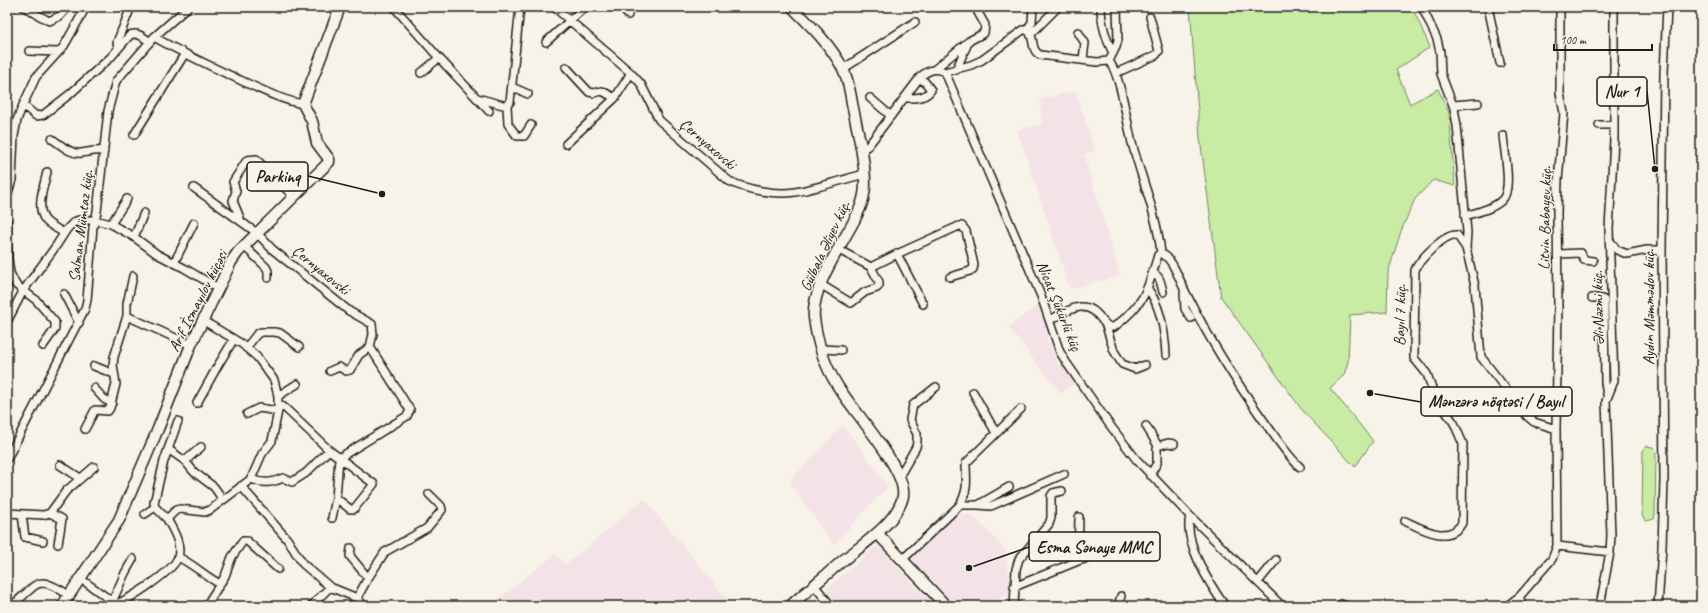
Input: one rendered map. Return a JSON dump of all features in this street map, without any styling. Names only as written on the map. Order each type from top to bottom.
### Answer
[{"type":"street","points":[[24,7],[32,9],[49,21],[60,16],[68,7]]},
{"type":"street","points":[[7,196],[12,180],[14,136],[17,120],[23,105],[36,77],[64,46],[74,31],[86,7]]},
{"type":"street","points":[[118,47],[117,42],[131,7]]},
{"type":"street","name":"Salman Mümtaz küç.","points":[[7,459],[56,363],[79,323],[87,300],[108,111],[116,81],[152,39],[188,7]]},
{"type":"street","points":[[23,105],[36,116],[43,116],[111,57],[118,47],[134,33],[152,39],[184,55],[286,100],[303,104],[340,7]]},
{"type":"street","points":[[394,7],[489,111]]},
{"type":"street","points":[[520,7],[512,87],[510,102],[507,105],[508,124],[517,136],[524,136],[531,125]]},
{"type":"street","name":"Çernyaxovski","points":[[554,7],[631,73],[641,84],[659,120],[729,180],[738,185],[757,190],[795,192],[864,174]]},
{"type":"street","points":[[546,42],[585,7]]},
{"type":"street","points":[[621,7],[628,14]]},
{"type":"street","name":"Gülbala Əliyev küç.","points":[[790,606],[876,533],[892,517],[901,502],[904,488],[900,476],[888,457],[837,385],[822,350],[815,324],[814,310],[816,293],[857,216],[864,194],[864,174],[862,150],[843,69],[817,32],[792,7]]},
{"type":"street","points":[[935,69],[969,41],[984,33],[985,25],[975,7]]},
{"type":"street","points":[[1033,7],[1032,22],[1029,32],[1035,52],[1040,55],[1083,59],[1096,62],[1110,62]]},
{"type":"street","points":[[862,150],[868,146],[919,78],[929,70],[935,69],[945,72],[956,70],[982,60],[1018,32],[1029,32],[1058,7]]},
{"type":"street","points":[[1101,7],[1109,46],[1113,53]]},
{"type":"street","points":[[1106,326],[1109,328],[1114,327],[1138,306],[1148,289],[1158,255],[1161,253],[1156,224],[1132,143],[1116,73],[1110,62],[1118,40],[1117,7]]},
{"type":"street","points":[[1422,7],[1437,39],[1440,52],[1441,74],[1453,105],[1457,126],[1467,232],[1466,248],[1475,286],[1481,357],[1527,416],[1538,424],[1556,429]]},
{"type":"street","points":[[1488,7],[1500,64]]},
{"type":"street","name":"Litvin Babayev küç.","points":[[1557,546],[1556,429],[1558,187],[1564,113],[1560,93],[1560,7]]},
{"type":"street","name":"Əli Nəzmi küç.","points":[[1600,606],[1610,552],[1606,401],[1607,395],[1614,381],[1610,241],[1614,125],[1614,7]]},
{"type":"street","name":"Aydın Məmmədov küç.","points":[[1658,606],[1662,548],[1664,480],[1662,250],[1664,73],[1667,7]]},
{"type":"street","points":[[1116,73],[1156,55],[1159,51],[1150,17]]},
{"type":"street","points":[[843,69],[915,22]]},
{"type":"street","points":[[1078,32],[1085,43],[1083,59]]},
{"type":"street","points":[[956,70],[969,41]]},
{"type":"street","points":[[29,50],[58,52]]},
{"type":"street","points":[[134,135],[184,55]]},
{"type":"street","points":[[421,73],[439,58]]},
{"type":"street","points":[[566,67],[589,92],[594,93],[602,91],[615,98]]},
{"type":"street","name":"Nicat Şükürlü küç","points":[[945,72],[1050,320],[1060,352],[1066,362],[1109,424],[1150,475],[1282,606]]},
{"type":"street","points":[[566,144],[615,98],[631,73]]},
{"type":"street","points":[[905,98],[917,98],[931,90],[930,86],[919,78]]},
{"type":"street","points":[[512,87],[528,94]]},
{"type":"street","points":[[477,98],[507,105]]},
{"type":"street","points":[[870,98],[891,116]]},
{"type":"street","name":"Arif İsmayılov küçəsi","points":[[62,606],[111,534],[122,513],[163,418],[191,345],[230,262],[244,246],[329,162],[317,143],[312,121],[303,104]]},
{"type":"street","points":[[1453,105],[1478,104]]},
{"type":"street","points":[[1599,125],[1614,125]]},
{"type":"street","points":[[1465,216],[1493,206],[1504,199],[1508,183],[1503,135]]},
{"type":"street","points":[[52,139],[72,152],[81,154],[89,150],[104,151]]},
{"type":"street","points":[[242,221],[233,202],[236,191],[233,182],[247,160],[256,159],[294,197]]},
{"type":"street","points":[[47,172],[40,206],[42,216],[47,222],[64,233]]},
{"type":"street","name":"Çernyaxovski","points":[[194,188],[242,221],[257,233],[272,249],[349,311],[372,324],[373,334],[370,347]]},
{"type":"street","points":[[111,224],[127,199]]},
{"type":"street","points":[[134,237],[144,213]]},
{"type":"street","points":[[7,322],[23,291],[38,272],[64,233],[74,222],[79,220],[95,220],[111,224],[134,237],[157,254],[218,288]]},
{"type":"street","points":[[7,222],[10,273],[16,284],[36,300],[55,322],[55,329],[43,346]]},
{"type":"street","points":[[174,263],[194,223]]},
{"type":"street","points":[[871,267],[959,226],[962,226],[968,238],[974,265],[973,269],[970,271],[950,277]]},
{"type":"street","name":"Bayıl 7 küç.","points":[[1405,521],[1439,535],[1452,531],[1462,523],[1463,444],[1454,423],[1436,396],[1427,374],[1414,358],[1413,334],[1414,276],[1418,263],[1435,247],[1452,235],[1457,235],[1466,248]]},
{"type":"street","points":[[1610,241],[1617,250],[1627,254],[1647,250],[1662,250]]},
{"type":"street","points":[[244,246],[266,267],[268,271],[268,278]]},
{"type":"street","points":[[820,284],[851,303],[865,292],[877,288],[879,285],[879,282],[871,267],[839,250]]},
{"type":"street","points":[[1161,253],[1166,255],[1170,260],[1184,291],[1211,339],[1249,400],[1280,444],[1300,467]]},
{"type":"street","points":[[1558,254],[1581,253],[1584,260],[1593,261]]},
{"type":"street","points":[[897,254],[923,304]]},
{"type":"street","points":[[1153,273],[1160,279],[1163,292]]},
{"type":"street","points":[[85,429],[95,410],[108,411],[112,403],[116,384],[114,374],[114,357],[127,316],[127,304],[134,276]]},
{"type":"street","points":[[1148,289],[1157,303],[1165,340],[1166,355]]},
{"type":"street","points":[[1184,291],[1185,309],[1191,318]]},
{"type":"street","points":[[64,294],[79,323]]},
{"type":"street","points":[[1592,298],[1604,300],[1605,383],[1607,395]]},
{"type":"street","points":[[1050,320],[1073,308],[1081,307],[1098,313],[1106,326],[1114,352],[1122,364],[1135,369],[1145,365]]},
{"type":"street","points":[[127,316],[191,345]]},
{"type":"street","points":[[166,519],[176,510],[180,509],[205,512],[210,510],[251,479],[262,454],[272,441],[278,403],[274,380],[257,357],[234,339],[202,320]]},
{"type":"street","points":[[246,348],[257,334],[261,332],[280,333],[300,347]]},
{"type":"street","points":[[198,403],[217,366],[234,339]]},
{"type":"street","points":[[330,371],[339,367],[346,371],[350,370],[359,355],[370,347],[410,410],[406,416],[376,436],[359,444],[339,458]]},
{"type":"street","points":[[822,350],[841,350]]},
{"type":"street","points":[[94,366],[114,374]]},
{"type":"street","points":[[247,414],[259,408],[278,403],[297,384]]},
{"type":"street","points":[[900,476],[916,447],[917,442],[917,434],[910,420],[913,405],[936,386]]},
{"type":"street","points":[[94,388],[104,399],[112,403]]},
{"type":"street","points":[[973,392],[996,433]]},
{"type":"street","points":[[278,403],[339,458],[374,484],[354,509],[350,509],[336,498]]},
{"type":"street","points":[[902,560],[960,505],[966,494],[966,463],[1021,409]]},
{"type":"street","points":[[115,604],[134,595],[156,580],[175,563],[178,557],[178,544],[174,532],[166,519],[155,507],[155,493],[178,422]]},
{"type":"street","points":[[1146,426],[1158,446],[1157,463],[1150,475]]},
{"type":"street","points":[[1158,446],[1168,443],[1174,444]]},
{"type":"street","points":[[185,461],[201,447]]},
{"type":"street","points":[[168,449],[185,461],[194,472],[214,488],[222,500]]},
{"type":"street","points":[[251,479],[264,483],[273,483],[283,478],[292,482],[306,473],[330,450]]},
{"type":"street","points":[[332,518],[336,498],[339,458]]},
{"type":"street","points":[[60,465],[80,478]]},
{"type":"street","points":[[7,514],[43,515],[50,513],[66,491],[94,467]]},
{"type":"street","points":[[960,505],[991,506],[1064,474]]},
{"type":"street","points":[[241,486],[287,539],[303,564],[330,587],[357,598],[364,606]]},
{"type":"street","points":[[978,505],[1009,487]]},
{"type":"street","points":[[1014,606],[1014,587],[1018,559],[1049,524],[1051,518],[1051,496],[1062,491]]},
{"type":"street","points":[[357,598],[385,552],[427,528],[442,510],[442,506],[429,494]]},
{"type":"street","points":[[145,514],[155,507]]},
{"type":"street","points":[[50,513],[62,519],[58,544]]},
{"type":"street","points":[[22,514],[25,537],[43,541]]},
{"type":"street","points":[[1190,516],[1188,523],[1195,550],[1214,590],[1225,606]]},
{"type":"street","points":[[1078,561],[1079,517]]},
{"type":"street","points":[[876,533],[946,606]]},
{"type":"street","points":[[206,606],[225,576],[232,557],[243,541],[247,541],[278,569]]},
{"type":"street","points":[[1507,606],[1520,596],[1552,559],[1557,546],[1610,552]]},
{"type":"street","points":[[351,548],[350,556],[368,578]]},
{"type":"street","points":[[1014,587],[1078,561],[1113,551]]},
{"type":"street","points":[[178,557],[187,561],[209,578],[220,584]]},
{"type":"street","points":[[115,604],[125,573],[133,560]]},
{"type":"street","points":[[1258,582],[1276,560]]},
{"type":"street","points":[[81,578],[115,604]]},
{"type":"street","points":[[11,606],[32,586],[38,584],[48,583],[70,596]]},
{"type":"street","points":[[814,586],[831,606]]},
{"type":"street","points":[[311,606],[330,587]]},
{"type":"street","points":[[1118,606],[1121,596]]},
{"type":"street","points":[[1520,596],[1521,606]]},
{"type":"shaded area","points":[[1076,91],[1095,151],[1084,154],[1120,276],[1070,289],[1017,130],[1042,124],[1040,99]]},
{"type":"shaded area","points":[[1038,305],[1050,331],[1046,338],[1058,356],[1057,361],[1060,365],[1065,366],[1076,382],[1061,394],[1008,327]]},
{"type":"shaded area","points":[[843,425],[888,486],[834,545],[789,482]]},
{"type":"shaded area","points":[[644,499],[733,606],[496,606],[496,601],[555,554],[565,565]]},
{"type":"shaded area","points":[[954,513],[973,515],[1005,550],[1011,590],[990,606],[956,606],[909,557]]},
{"type":"shaded area","points":[[878,545],[934,606],[835,606],[827,597],[828,587]]},
{"type":"green space","points":[[1190,7],[1412,7],[1430,47],[1396,70],[1410,104],[1438,89],[1449,113],[1455,186],[1433,180],[1415,199],[1401,231],[1388,273],[1387,312],[1350,315],[1348,362],[1344,375],[1330,388],[1373,441],[1355,467],[1302,410],[1221,297],[1200,138]]},
{"type":"green space","points":[[1646,446],[1653,447],[1656,451],[1655,515],[1654,519],[1647,521],[1642,515],[1643,450]]},
{"type":"place","name":"Nur 1","points":[[1655,169]]},
{"type":"place","name":"Parkinq","points":[[382,194]]},
{"type":"place","name":"Mənzərə nöqtəsi / Bayıl","points":[[1370,393]]},
{"type":"place","name":"Esma Sənaye MMC","points":[[969,568]]}]
